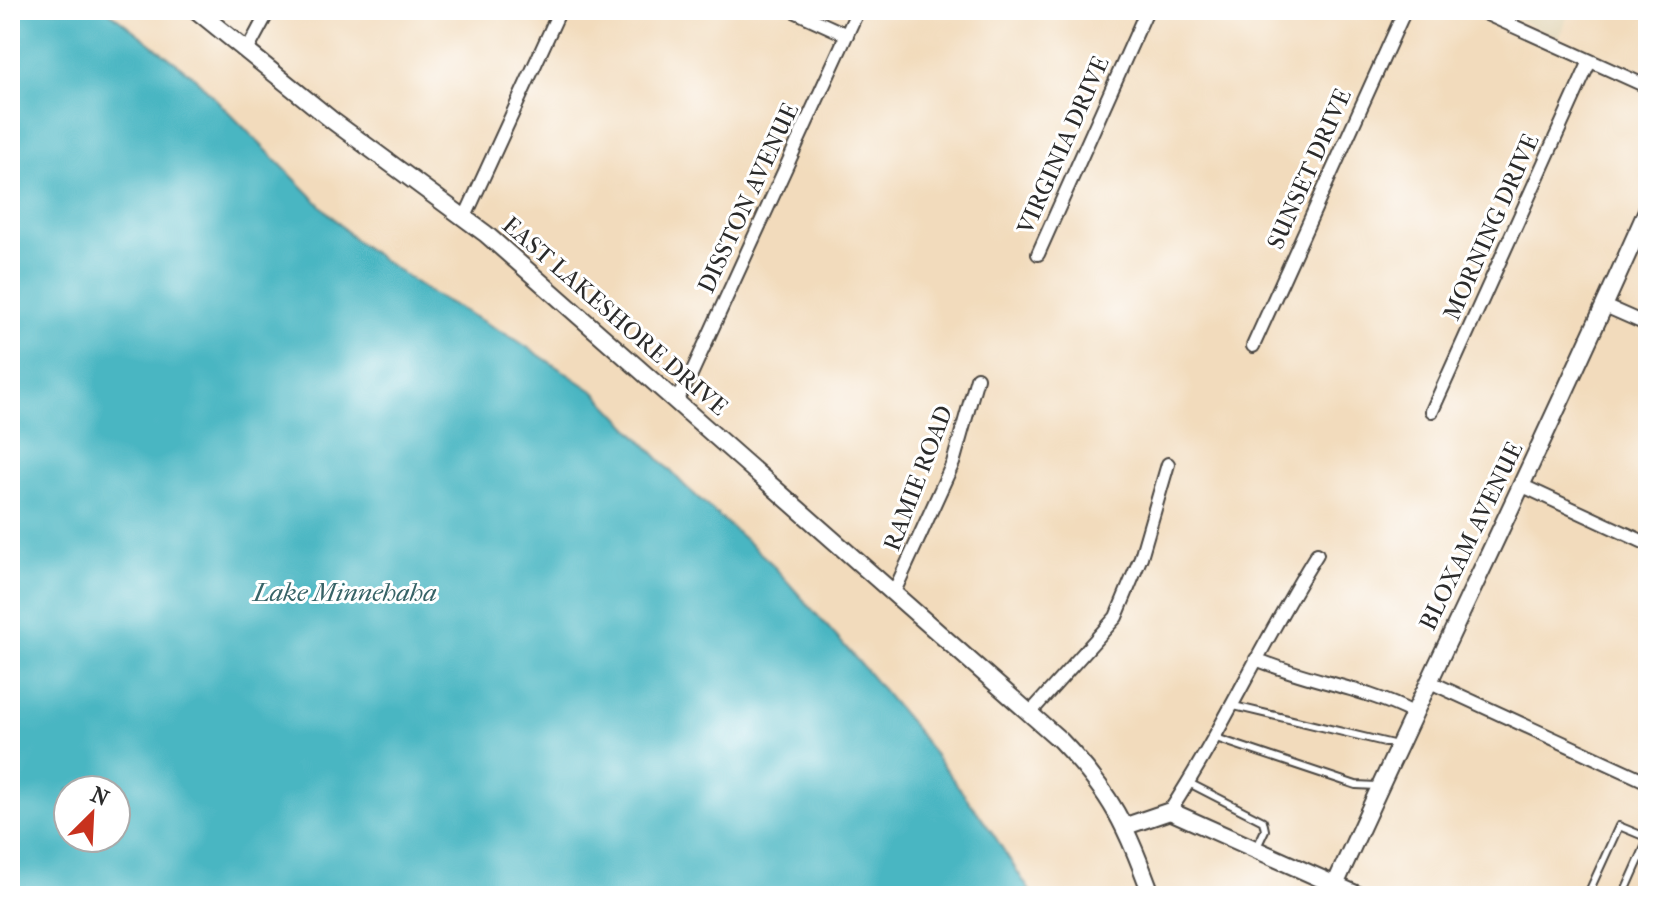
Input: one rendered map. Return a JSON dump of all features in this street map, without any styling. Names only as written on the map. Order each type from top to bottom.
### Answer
[{"type":"street","name":"EAST LAKESHORE DRIVE","points":[[196,10],[425,191],[465,217],[1030,713],[1092,774],[1126,826],[1152,896]]},
{"type":"street","points":[[247,51],[269,10]]},
{"type":"street","points":[[465,217],[560,10]]},
{"type":"street","points":[[792,10],[847,35]]},
{"type":"street","name":"DISSTON AVENUE","points":[[675,402],[689,379],[858,10]]},
{"type":"street","name":"VIRGINIA DRIVE","points":[[1038,254],[1147,10]]},
{"type":"street","name":"SUNSET DRIVE","points":[[1253,346],[1405,10]]},
{"type":"street","points":[[1478,10],[1648,87]]},
{"type":"street","name":"MORNING DRIVE","points":[[1432,411],[1590,61]]},
{"type":"street","name":"BLOXAM AVENUE","points":[[1335,890],[1413,713],[1523,486],[1648,208]]},
{"type":"street","points":[[1605,306],[1648,325]]},
{"type":"street","name":"RAMIE ROAD","points":[[894,592],[953,463],[977,378]]},
{"type":"street","points":[[1030,713],[1116,617],[1141,557],[1168,464]]},
{"type":"street","points":[[1523,486],[1648,544]]},
{"type":"street","points":[[1126,826],[1170,811],[1216,738],[1256,659],[1317,554]]},
{"type":"street","points":[[1256,659],[1318,681],[1366,692],[1413,713]]},
{"type":"street","points":[[1428,681],[1648,782]]},
{"type":"street","points":[[1170,811],[1335,890],[1360,896]]},
{"type":"lane","points":[[1234,706],[1398,746]]},
{"type":"lane","points":[[1216,738],[1356,785],[1380,785]]},
{"type":"lane","points":[[1189,783],[1263,821],[1265,830],[1256,851]]},
{"type":"lane","points":[[1587,896],[1619,826],[1648,839],[1623,896]]},
{"type":"shaded area","points":[[1498,10],[1570,10],[1559,38]]},
{"type":"water","name":"Lake Minnehaha","points":[[10,10],[107,10],[193,76],[357,242],[429,292],[515,339],[596,393],[685,486],[769,561],[858,661],[914,727],[992,832],[1033,896],[10,896]]}]
